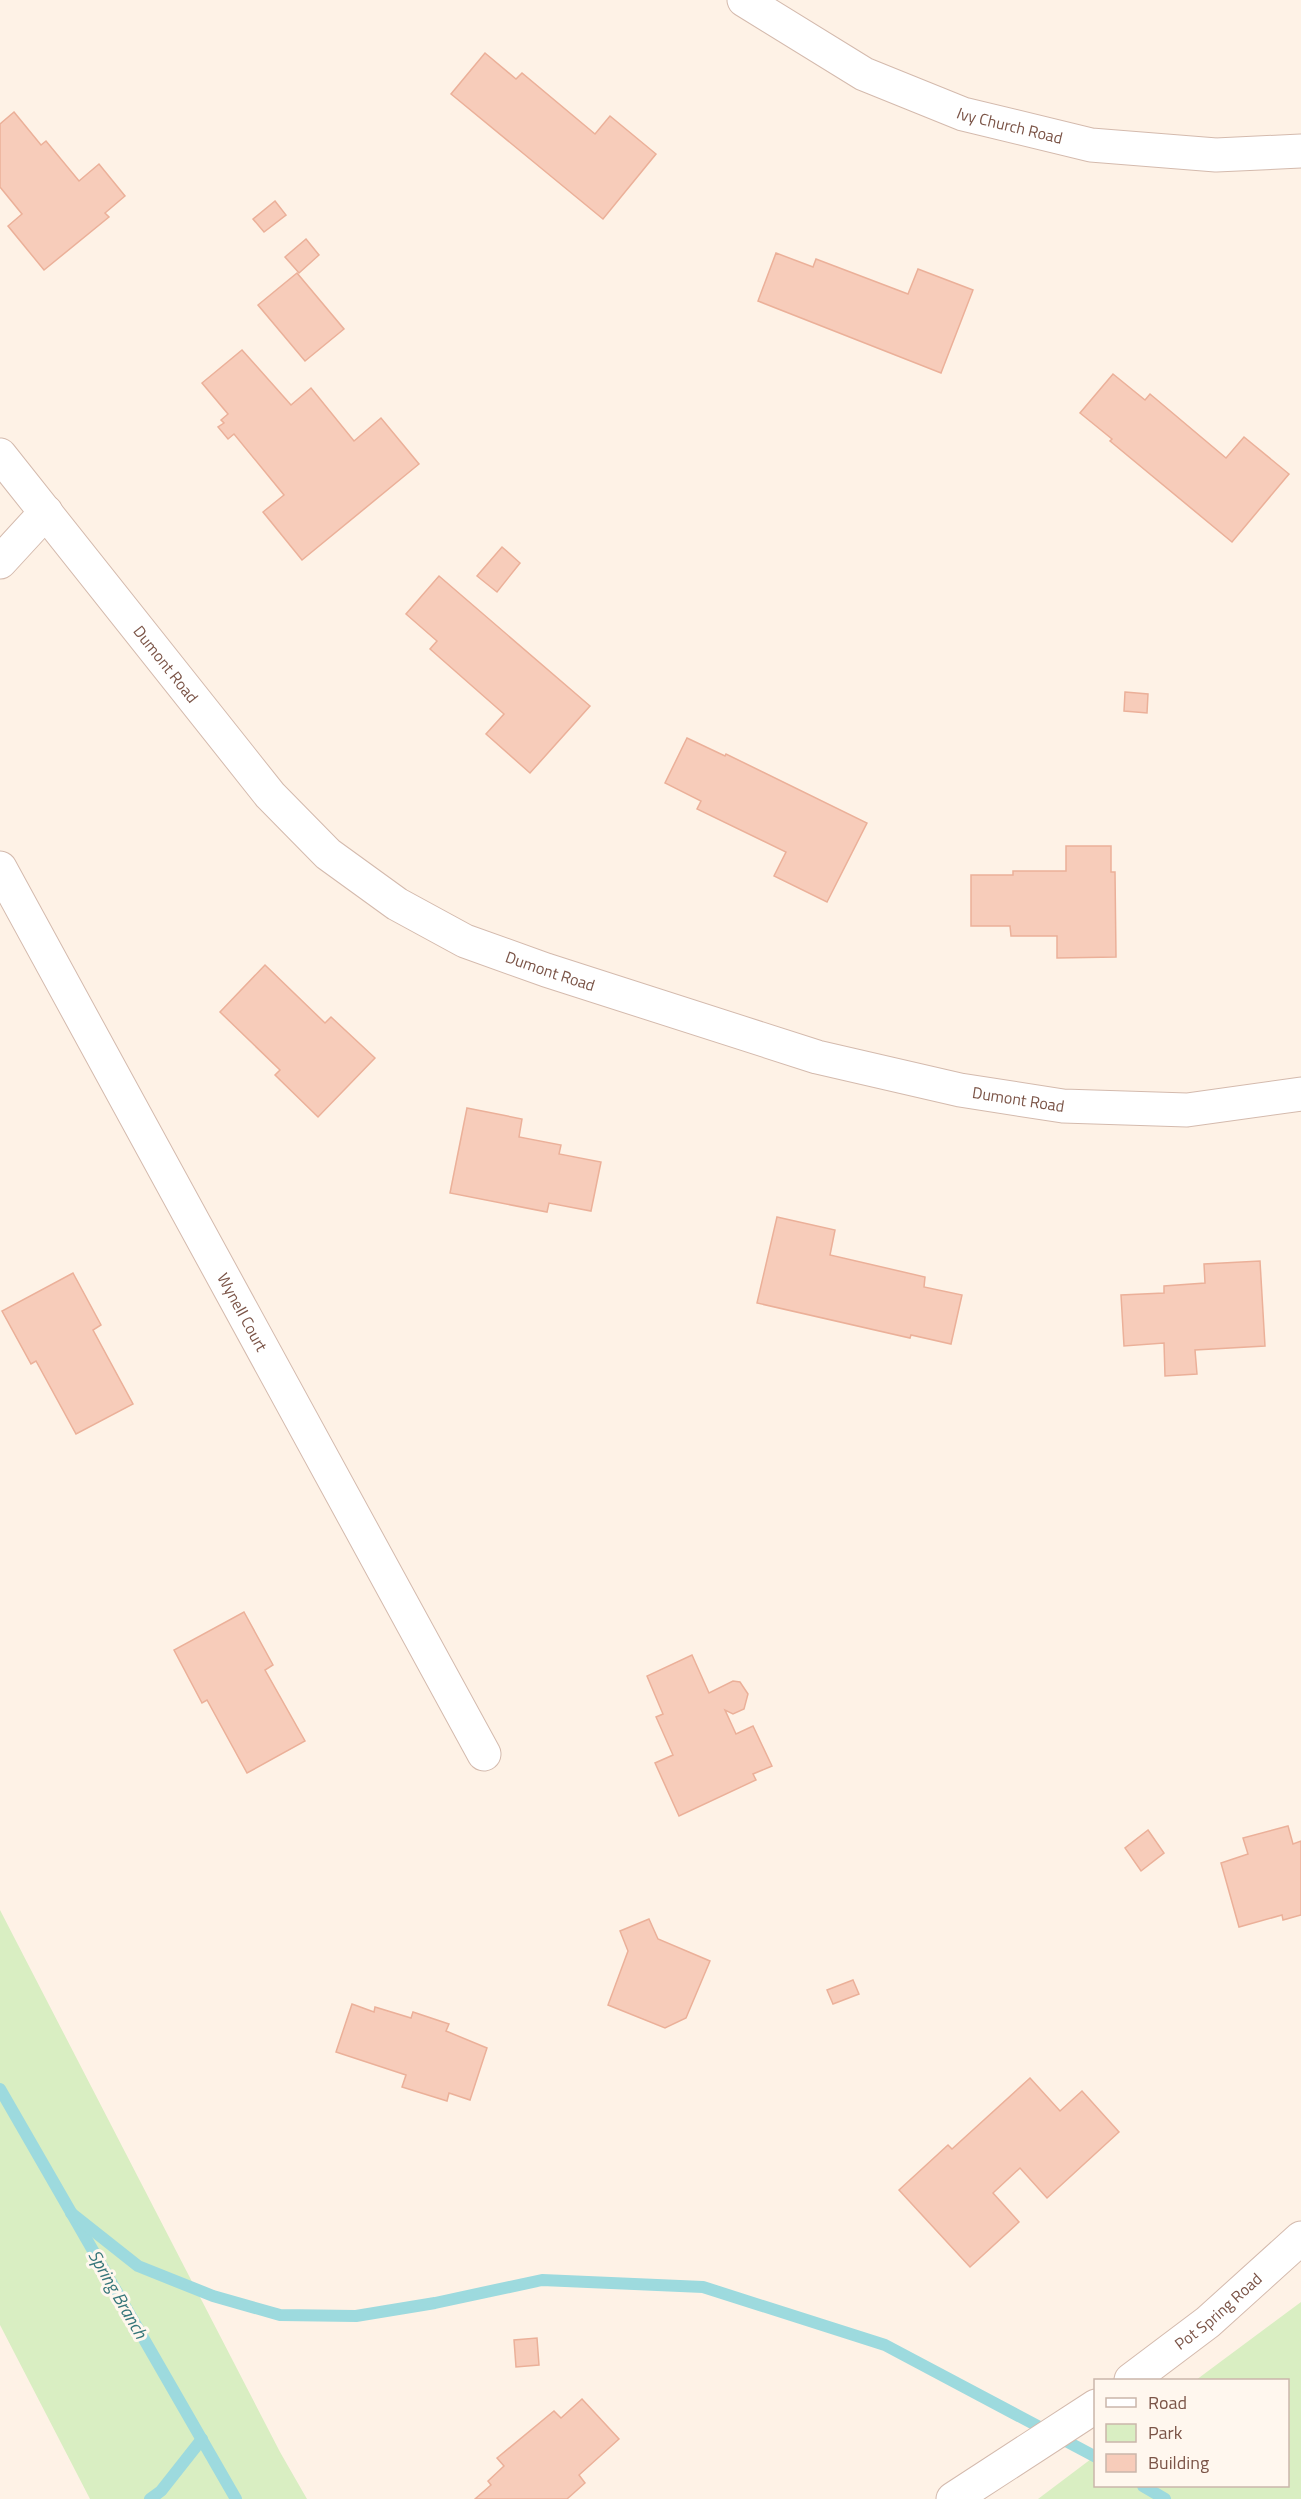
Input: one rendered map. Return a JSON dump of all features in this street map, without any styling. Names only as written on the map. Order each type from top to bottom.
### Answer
[{"type":"street","name":"Ivy Church Road","points":[[744,0],[864,74],[963,114],[1091,145],[1216,155],[1301,151]]},
{"type":"street","name":"Dumont Road","points":[[0,455],[270,795],[328,854],[397,904],[465,941],[546,970],[817,1057],[960,1090],[1063,1106],[1187,1110],[1301,1094]]},
{"type":"street","points":[[0,562],[46,512]]},
{"type":"street","name":"Wynell Court","points":[[0,868],[484,1754]]},
{"type":"street","name":"Pot Spring Road","points":[[1132,2379],[1208,2322],[1301,2238]]},
{"type":"street","points":[[953,2499],[1087,2412]]},
{"type":"green space","points":[[0,1910],[280,2452],[307,2499],[90,2499],[0,2325]]},
{"type":"green space","points":[[1301,2302],[1301,2499],[1038,2499],[1094,2457],[1094,2487],[1289,2487],[1289,2379],[1197,2379]]},
{"type":"building","points":[[485,53],[516,79],[522,73],[595,134],[610,116],[656,154],[603,219],[451,94]]},
{"type":"building","points":[[14,112],[41,145],[46,141],[79,181],[99,164],[125,196],[105,213],[109,217],[44,270],[8,226],[22,214],[0,187],[0,124]]},
{"type":"building","points":[[275,201],[286,215],[264,232],[253,219]]},
{"type":"building","points":[[306,239],[319,255],[299,273],[285,257]]},
{"type":"building","points":[[776,253],[813,267],[816,259],[908,294],[918,269],[973,290],[941,373],[758,301]]},
{"type":"building","points":[[297,273],[344,329],[305,361],[258,305]]},
{"type":"building","points":[[242,350],[291,405],[311,388],[354,441],[381,418],[419,464],[302,560],[263,512],[284,495],[234,434],[228,439],[218,427],[224,423],[221,420],[228,414],[202,383]]},
{"type":"building","points":[[1113,374],[1145,400],[1150,394],[1226,458],[1244,437],[1289,474],[1232,542],[1110,441],[1112,439],[1080,413]]},
{"type":"building","points":[[502,547],[520,563],[497,592],[477,576]]},
{"type":"building","points":[[439,576],[590,706],[530,773],[486,734],[504,714],[430,649],[437,641],[406,614]]},
{"type":"building","points":[[1125,692],[1148,694],[1147,713],[1124,711]]},
{"type":"building","points":[[687,738],[725,756],[726,754],[867,823],[827,902],[774,876],[786,852],[697,809],[701,801],[665,783]]},
{"type":"building","points":[[1066,846],[1111,846],[1111,872],[1115,872],[1116,957],[1057,958],[1057,936],[1011,936],[1010,926],[971,926],[971,875],[1013,875],[1013,871],[1066,871]]},
{"type":"building","points":[[265,965],[325,1023],[331,1017],[375,1058],[318,1117],[275,1075],[280,1070],[220,1012]]},
{"type":"building","points":[[467,1108],[522,1119],[519,1137],[561,1145],[559,1154],[601,1162],[591,1211],[549,1203],[547,1212],[450,1193]]},
{"type":"building","points":[[777,1217],[835,1230],[830,1255],[925,1277],[924,1287],[962,1295],[951,1344],[911,1335],[910,1338],[757,1303]]},
{"type":"building","points":[[1260,1261],[1265,1346],[1195,1350],[1197,1374],[1165,1376],[1164,1343],[1124,1346],[1121,1295],[1164,1293],[1164,1286],[1205,1283],[1204,1264]]},
{"type":"building","points":[[73,1273],[101,1325],[93,1330],[133,1404],[76,1434],[36,1361],[31,1364],[2,1311]]},
{"type":"building","points":[[244,1612],[273,1665],[265,1670],[305,1741],[247,1773],[207,1700],[202,1703],[174,1650]]},
{"type":"building","points":[[692,1655],[709,1693],[733,1681],[740,1682],[748,1694],[744,1709],[733,1714],[725,1710],[736,1734],[753,1726],[772,1766],[753,1774],[756,1780],[679,1816],[655,1763],[673,1755],[656,1717],[663,1714],[647,1676]]},
{"type":"building","points":[[1288,1826],[1293,1844],[1301,1841],[1301,1915],[1283,1920],[1282,1915],[1239,1927],[1221,1863],[1248,1854],[1243,1838]]},
{"type":"building","points":[[1148,1830],[1164,1853],[1141,1871],[1125,1848]]},
{"type":"building","points":[[649,1919],[658,1939],[710,1961],[686,2018],[665,2028],[608,2005],[628,1951],[620,1931]]},
{"type":"building","points":[[853,1980],[859,1994],[833,2004],[827,1990]]},
{"type":"building","points":[[352,2004],[374,2012],[375,2007],[411,2018],[413,2012],[449,2024],[446,2031],[487,2048],[470,2100],[449,2093],[447,2101],[402,2087],[406,2075],[336,2052]]},
{"type":"building","points":[[1030,2078],[1060,2111],[1082,2091],[1119,2132],[1047,2198],[1020,2168],[993,2193],[1019,2222],[970,2267],[899,2190],[948,2145],[952,2149]]},
{"type":"building","points":[[537,2338],[539,2365],[516,2367],[514,2340]]},
{"type":"building","points":[[582,2399],[619,2439],[579,2475],[585,2483],[567,2499],[475,2499],[491,2485],[488,2481],[504,2466],[497,2458],[554,2411],[561,2418]]},
{"type":"waterway","name":"Spring Branch","points":[[0,2089],[236,2499]]},
{"type":"waterway","points":[[71,2213],[138,2266],[213,2296],[280,2315],[356,2316],[435,2303],[542,2280],[703,2287],[885,2345],[1094,2456]]},
{"type":"waterway","points":[[150,2499],[161,2491],[202,2439]]},
{"type":"waterway","points":[[1145,2487],[1165,2499]]}]
